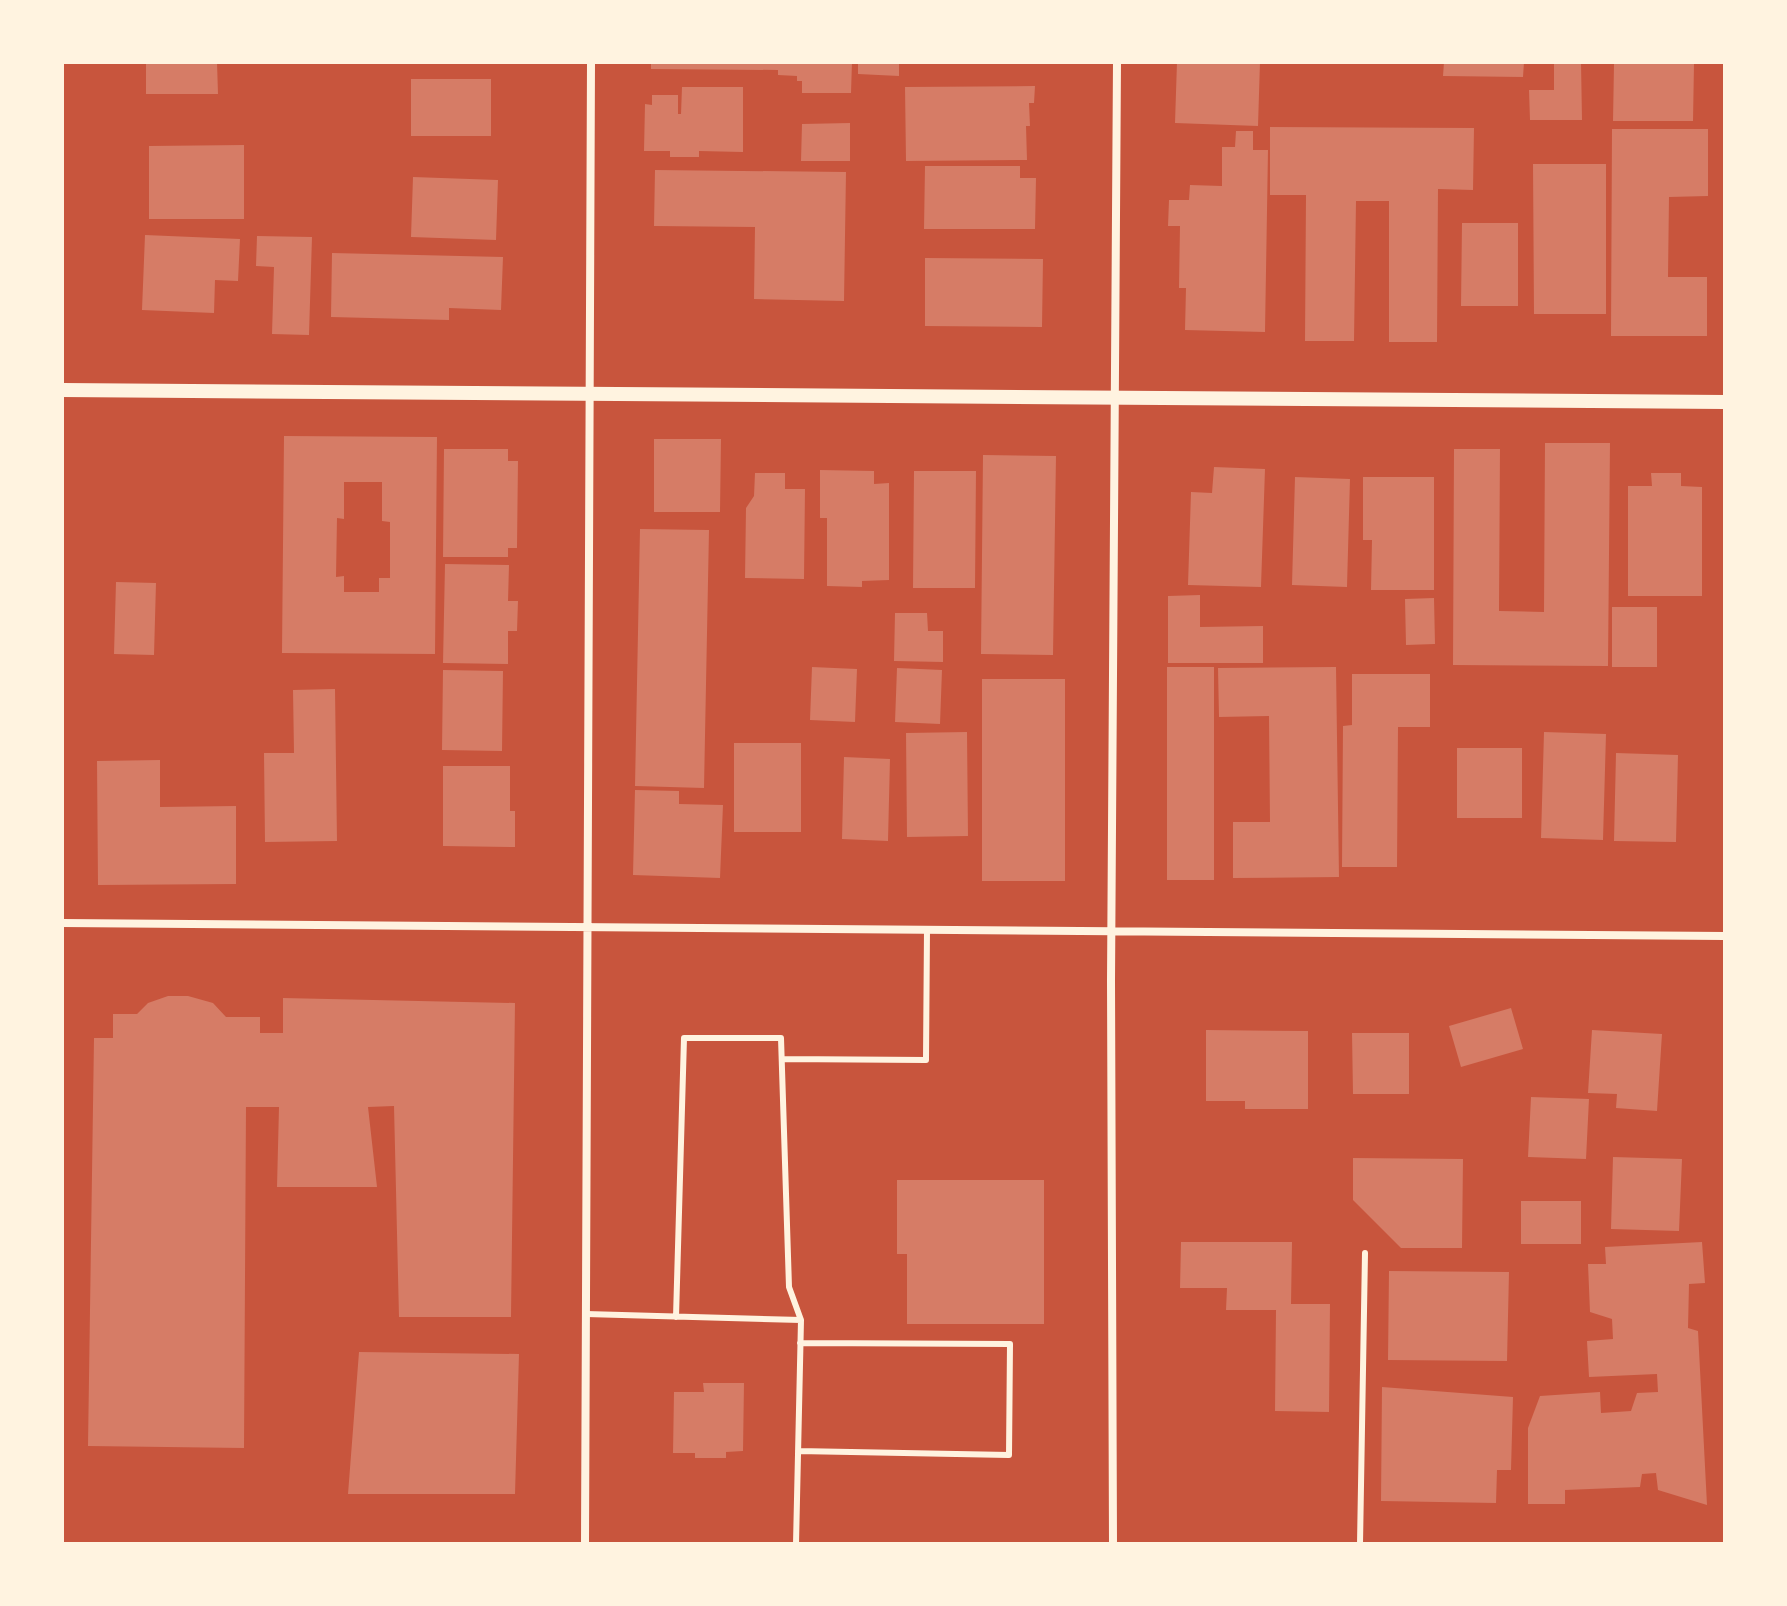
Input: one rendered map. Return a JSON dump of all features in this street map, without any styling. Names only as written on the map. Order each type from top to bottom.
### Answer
[{"type":"street","points":[[585,1544],[591,62]]},
{"type":"street","points":[[1113,1544],[1112,932],[1117,62]]},
{"type":"street","points":[[62,390],[1725,402]]},
{"type":"street","points":[[62,923],[1725,936]]},
{"type":"lane","points":[[782,1059],[926,1060],[927,930]]},
{"type":"lane","points":[[676,1317],[684,1038],[781,1038],[789,1287],[801,1320],[796,1544]]},
{"type":"lane","points":[[1360,1544],[1365,1253]]},
{"type":"lane","points":[[586,1314],[801,1320]]},
{"type":"lane","points":[[798,1451],[1009,1455],[1010,1344],[800,1343]]},
{"type":"building","points":[[146,62],[217,62],[218,94],[146,94]]},
{"type":"building","points":[[651,62],[852,62],[851,93],[802,93],[802,81],[797,81],[797,76],[778,75],[778,70],[651,69]]},
{"type":"building","points":[[858,62],[899,62],[899,76],[858,74]]},
{"type":"building","points":[[1177,62],[1260,62],[1258,126],[1175,123]]},
{"type":"building","points":[[1444,62],[1524,62],[1523,77],[1443,76]]},
{"type":"building","points":[[1554,62],[1581,62],[1582,120],[1530,120],[1529,90],[1554,90]]},
{"type":"building","points":[[1614,64],[1694,64],[1693,121],[1613,121]]},
{"type":"building","points":[[411,79],[491,79],[491,136],[411,136]]},
{"type":"building","points":[[1035,86],[1034,103],[1029,103],[1030,126],[1026,126],[1027,160],[906,161],[905,87]]},
{"type":"building","points":[[682,87],[743,87],[743,152],[699,151],[699,157],[670,157],[670,151],[644,151],[645,104],[652,105],[652,95],[678,95],[678,114],[681,114]]},
{"type":"building","points":[[850,123],[850,161],[801,161],[802,124]]},
{"type":"building","points":[[1270,127],[1474,128],[1473,190],[1438,189],[1437,342],[1389,342],[1389,201],[1356,201],[1354,341],[1305,341],[1306,195],[1270,195]]},
{"type":"building","points":[[1612,129],[1708,129],[1708,196],[1669,197],[1668,277],[1707,277],[1707,336],[1611,336]]},
{"type":"building","points":[[1236,131],[1253,131],[1253,150],[1268,150],[1265,332],[1185,330],[1186,288],[1179,288],[1180,226],[1168,226],[1169,200],[1189,200],[1190,185],[1222,186],[1222,147],[1235,147]]},
{"type":"building","points":[[244,145],[244,219],[149,219],[149,146]]},
{"type":"building","points":[[1533,164],[1606,164],[1606,314],[1534,314]]},
{"type":"building","points":[[925,166],[1020,166],[1020,178],[1036,178],[1035,229],[924,229]]},
{"type":"building","points":[[655,170],[846,172],[844,301],[754,299],[755,227],[654,226]]},
{"type":"building","points":[[413,177],[498,180],[496,240],[411,237]]},
{"type":"building","points":[[1462,223],[1518,223],[1518,306],[1461,306]]},
{"type":"building","points":[[145,235],[240,239],[238,281],[215,280],[214,313],[142,310]]},
{"type":"building","points":[[257,236],[312,237],[309,335],[272,334],[274,267],[256,266]]},
{"type":"building","points":[[332,253],[503,257],[501,310],[449,308],[449,320],[331,317]]},
{"type":"building","points":[[925,258],[1043,259],[1042,327],[925,326]]},
{"type":"building","points":[[284,436],[437,437],[435,654],[282,653]],"holes":[[[344,482],[382,482],[382,521],[390,522],[390,578],[379,578],[379,592],[344,592],[344,576],[336,577],[337,518],[344,519]]]},
{"type":"building","points":[[654,439],[721,439],[720,512],[654,512]]},
{"type":"building","points":[[1545,443],[1610,443],[1608,666],[1453,665],[1454,449],[1500,449],[1499,611],[1544,612]]},
{"type":"building","points":[[444,449],[508,449],[508,461],[518,461],[517,548],[508,548],[508,557],[443,557]]},
{"type":"building","points":[[983,455],[1056,456],[1053,655],[981,654]]},
{"type":"building","points":[[1214,467],[1265,469],[1261,587],[1188,585],[1191,492],[1212,493]]},
{"type":"building","points":[[820,470],[874,471],[874,484],[889,483],[889,580],[862,581],[862,587],[827,586],[827,518],[820,518]]},
{"type":"building","points":[[914,471],[976,471],[975,588],[913,588]]},
{"type":"building","points":[[755,473],[785,473],[785,489],[805,489],[804,579],[745,578],[746,508],[754,496]]},
{"type":"building","points":[[1651,473],[1681,473],[1681,486],[1702,487],[1702,596],[1628,596],[1628,486],[1652,486]]},
{"type":"building","points":[[1295,477],[1350,479],[1347,587],[1292,585]]},
{"type":"building","points":[[1363,477],[1434,477],[1434,590],[1371,590],[1372,540],[1363,540]]},
{"type":"building","points":[[640,529],[709,530],[704,788],[635,786]]},
{"type":"building","points":[[445,564],[509,565],[508,601],[518,601],[517,631],[508,631],[508,664],[443,663]]},
{"type":"building","points":[[116,582],[156,583],[154,655],[114,654]]},
{"type":"building","points":[[1200,595],[1200,627],[1263,626],[1263,663],[1168,663],[1168,596]]},
{"type":"building","points":[[1434,598],[1435,644],[1406,645],[1405,599]]},
{"type":"building","points":[[1612,607],[1657,607],[1657,667],[1612,667]]},
{"type":"building","points":[[895,613],[927,613],[928,631],[943,631],[943,662],[894,661]]},
{"type":"building","points":[[812,667],[857,669],[855,722],[810,720]]},
{"type":"building","points":[[1167,667],[1214,667],[1214,880],[1167,880]]},
{"type":"building","points":[[1336,667],[1339,877],[1233,878],[1233,822],[1270,822],[1269,716],[1219,717],[1218,668]]},
{"type":"building","points":[[897,668],[942,670],[940,724],[895,722]]},
{"type":"building","points":[[443,670],[503,671],[502,751],[442,750]]},
{"type":"building","points":[[1352,674],[1430,674],[1430,727],[1398,727],[1397,867],[1342,867],[1343,726],[1352,725]]},
{"type":"building","points":[[982,679],[1065,679],[1065,881],[982,881]]},
{"type":"building","points":[[335,689],[337,841],[265,842],[264,753],[294,753],[293,690]]},
{"type":"building","points":[[967,732],[968,836],[907,837],[906,733]]},
{"type":"building","points":[[1544,732],[1606,734],[1603,840],[1541,838]]},
{"type":"building","points":[[734,743],[801,743],[801,832],[734,832]]},
{"type":"building","points":[[1457,748],[1522,748],[1522,818],[1457,818]]},
{"type":"building","points":[[1616,753],[1678,755],[1676,842],[1614,841]]},
{"type":"building","points":[[844,757],[890,759],[888,841],[842,839]]},
{"type":"building","points":[[160,760],[160,807],[236,806],[236,884],[98,885],[97,761]]},
{"type":"building","points":[[443,766],[510,766],[510,811],[515,811],[515,847],[443,846]]},
{"type":"building","points":[[635,790],[679,791],[679,804],[723,805],[720,878],[633,875]]},
{"type":"building","points":[[168,996],[188,996],[213,1003],[226,1017],[260,1017],[260,1033],[283,1033],[283,998],[515,1003],[511,1317],[399,1317],[394,1106],[368,1107],[377,1187],[277,1187],[279,1107],[246,1107],[244,1448],[88,1446],[94,1038],[113,1038],[113,1014],[137,1014],[148,1003]]},
{"type":"building","points":[[1511,1008],[1523,1049],[1461,1067],[1449,1026]]},
{"type":"building","points":[[1206,1030],[1308,1031],[1308,1109],[1245,1109],[1245,1101],[1206,1101]]},
{"type":"building","points":[[1592,1030],[1662,1034],[1657,1111],[1616,1108],[1617,1094],[1588,1093]]},
{"type":"building","points":[[1352,1033],[1409,1033],[1409,1094],[1353,1094]]},
{"type":"building","points":[[1531,1097],[1589,1099],[1586,1159],[1528,1157]]},
{"type":"building","points":[[1613,1157],[1682,1159],[1679,1231],[1611,1229]]},
{"type":"building","points":[[1353,1158],[1463,1159],[1462,1248],[1401,1248],[1353,1200]]},
{"type":"building","points":[[897,1180],[1044,1180],[1044,1324],[907,1324],[907,1254],[897,1254]]},
{"type":"building","points":[[1521,1201],[1581,1201],[1581,1244],[1521,1244]]},
{"type":"building","points":[[1181,1242],[1292,1242],[1291,1304],[1330,1304],[1329,1412],[1275,1411],[1276,1310],[1226,1310],[1227,1288],[1180,1288]]},
{"type":"building","points":[[1702,1242],[1705,1283],[1689,1284],[1688,1328],[1698,1331],[1707,1505],[1658,1490],[1656,1473],[1642,1474],[1640,1487],[1565,1490],[1565,1504],[1528,1504],[1528,1428],[1540,1396],[1600,1392],[1601,1413],[1631,1411],[1637,1393],[1658,1392],[1657,1374],[1589,1377],[1587,1341],[1613,1339],[1612,1319],[1590,1312],[1588,1264],[1606,1264],[1605,1247]]},
{"type":"building","points":[[1389,1271],[1509,1272],[1507,1361],[1388,1360]]},
{"type":"building","points":[[359,1352],[519,1354],[515,1494],[348,1494]]},
{"type":"building","points":[[703,1383],[744,1383],[743,1451],[726,1452],[726,1458],[695,1458],[695,1453],[673,1453],[674,1392],[704,1392]]},
{"type":"building","points":[[1382,1387],[1513,1397],[1511,1470],[1497,1470],[1496,1503],[1381,1501]]}]
